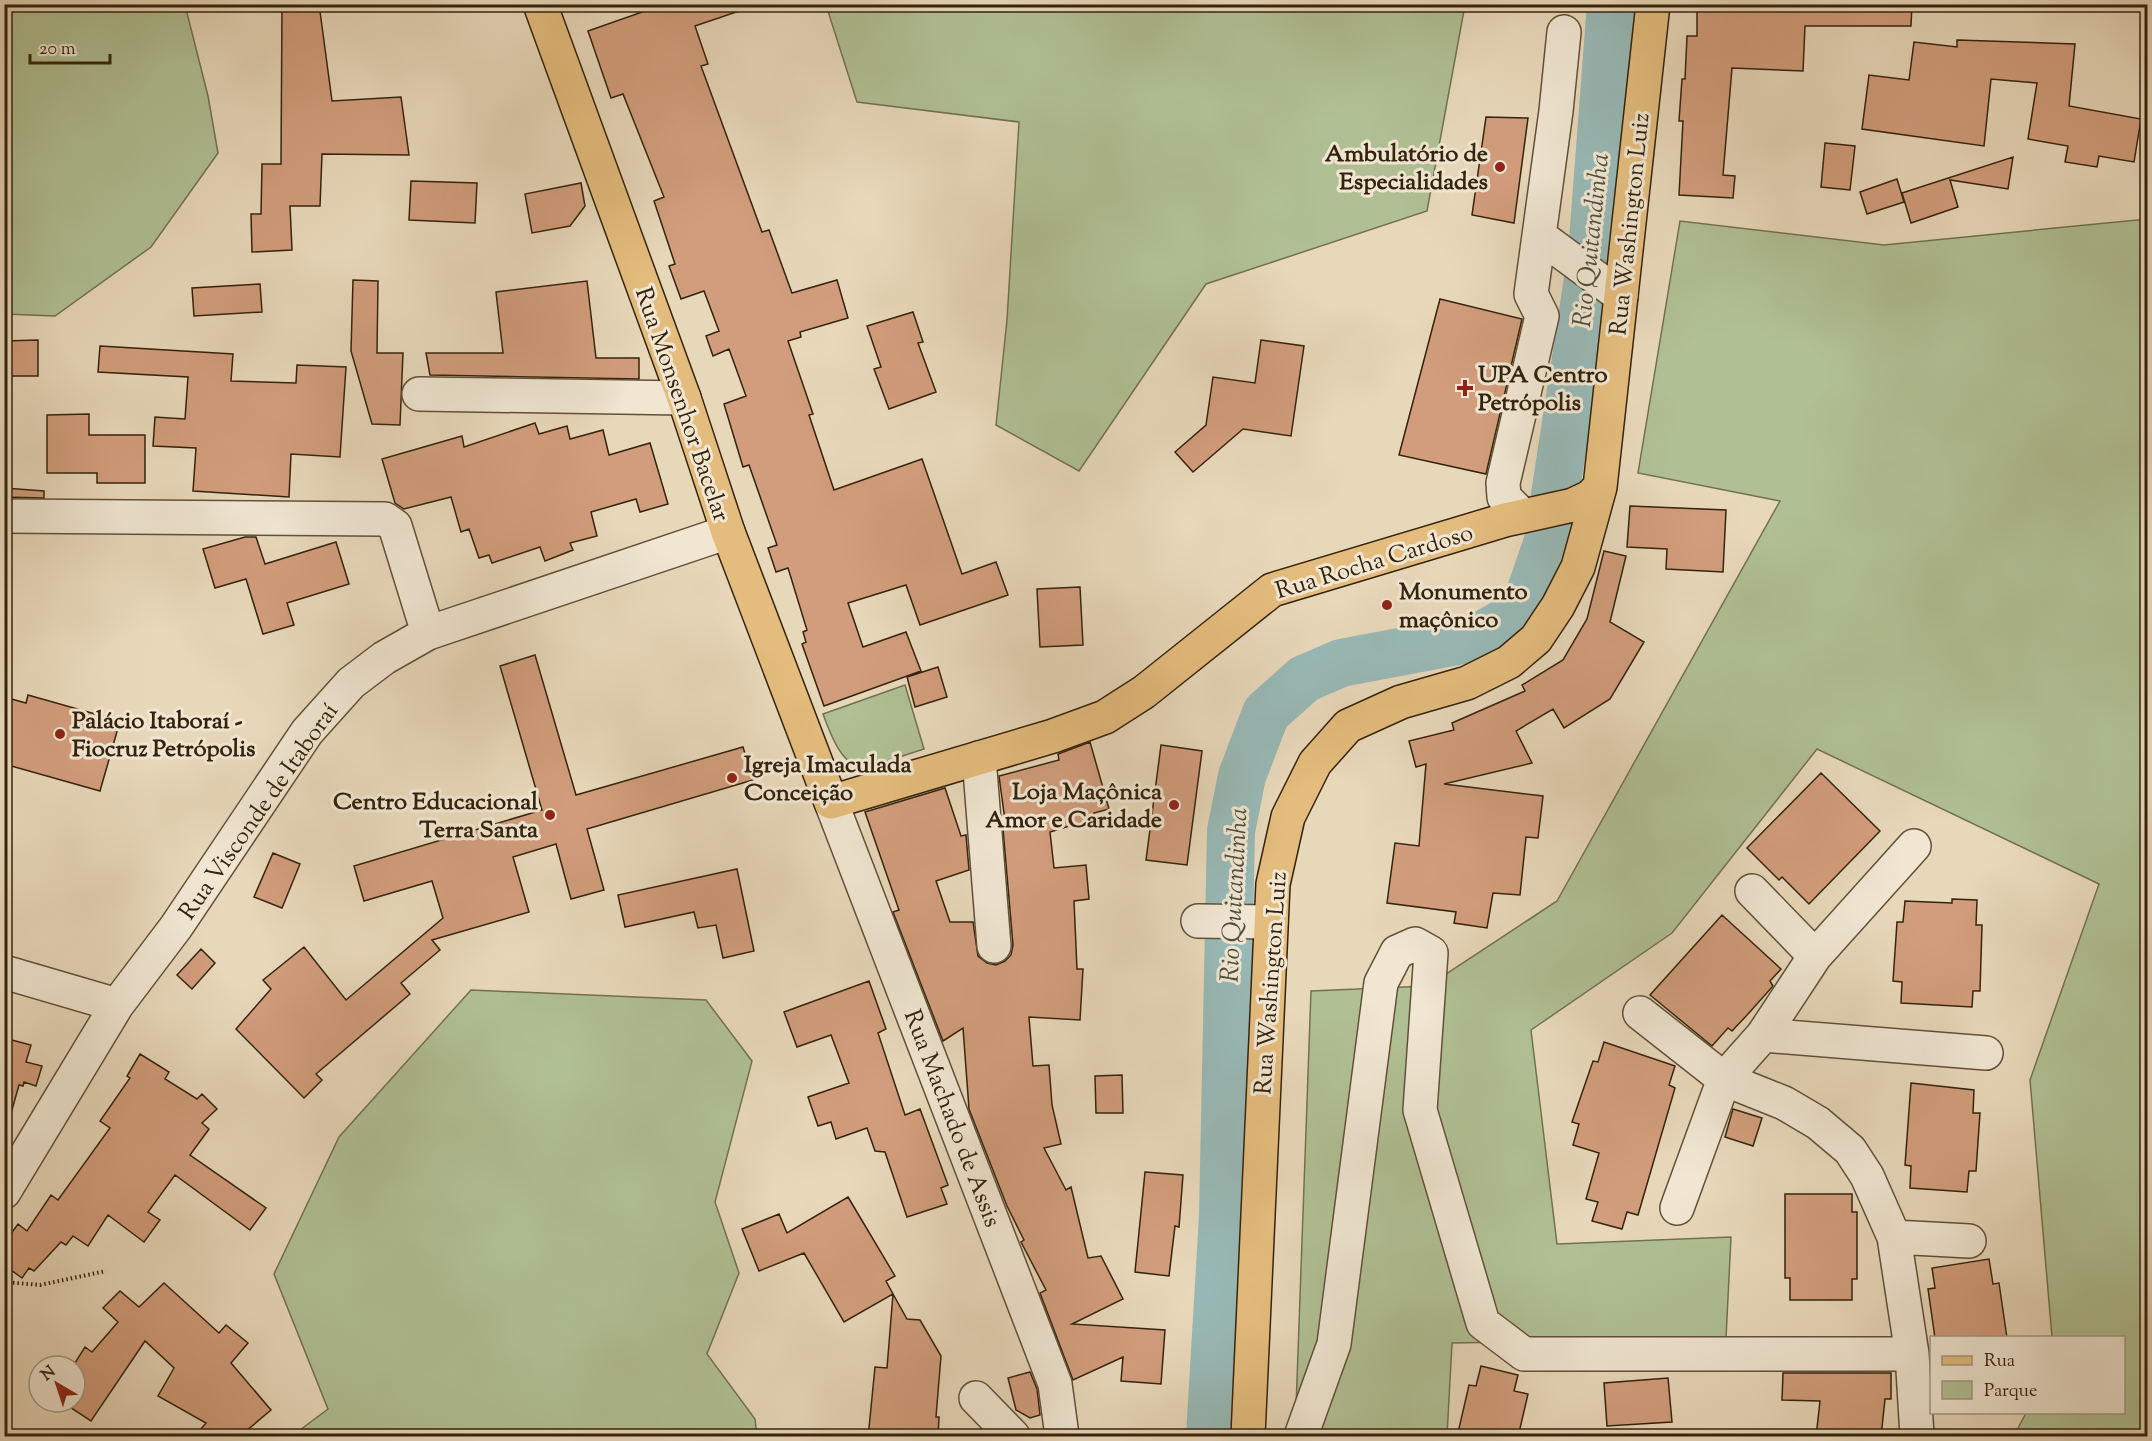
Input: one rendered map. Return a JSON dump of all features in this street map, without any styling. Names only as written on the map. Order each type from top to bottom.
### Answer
[{"type":"main road","name":"Rua Monsenhor Bacelar","points":[[540,4],[684,398],[728,532],[831,802]]},
{"type":"main road","name":"Rua Washington Luiz","points":[[1248,1437],[1273,884],[1288,817],[1315,763],[1348,726],[1401,702],[1467,683],[1509,662],[1536,639],[1558,606],[1578,567],[1621,296],[1653,4]]},
{"type":"main road","name":"Rua Rocha Cardoso","points":[[831,802],[1053,736],[1105,717],[1144,692],[1272,590],[1522,515],[1588,508]]},
{"type":"street","points":[[1522,515],[1504,497],[1503,483],[1542,316],[1531,294],[1541,237],[1564,32]]},
{"type":"street","points":[[1541,237],[1621,296]]},
{"type":"street","points":[[419,394],[684,398]]},
{"type":"street","points":[[4,516],[385,519],[395,526],[428,633]]},
{"type":"street","name":"Rua Visconde de Itaboraí","points":[[4,1192],[117,1005],[176,927],[308,732],[351,683],[384,658],[428,633],[728,532]]},
{"type":"street","points":[[979,758],[994,946]]},
{"type":"street","name":"Rua Machado de Assis","points":[[831,802],[1055,1384],[1062,1437]]},
{"type":"street","points":[[1677,1208],[1724,1079],[1763,1035],[1815,956],[1914,846]]},
{"type":"street","points":[[1752,891],[1815,956]]},
{"type":"street","points":[[1198,921],[1271,922]]},
{"type":"street","points":[[1301,1437],[1334,1344],[1381,983],[1396,952],[1415,944],[1431,953],[1420,1110],[1483,1323],[1524,1354],[1912,1354]]},
{"type":"street","points":[[4,972],[117,1005]]},
{"type":"street","points":[[1640,1013],[1724,1079],[1784,1103],[1818,1123],[1850,1150],[1868,1176],[1894,1237],[1912,1354],[1917,1437]]},
{"type":"street","points":[[1763,1035],[1986,1053]]},
{"type":"street","points":[[1894,1237],[1969,1241]]},
{"type":"street","points":[[976,1398],[1013,1437]]},
{"type":"path","points":[[4,1282],[40,1285],[106,1271]]},
{"type":"green space","points":[[5,4],[185,5],[208,96],[218,153],[151,247],[55,316],[5,314]]},
{"type":"green space","points":[[826,4],[1465,5],[1427,211],[1206,284],[1079,471],[996,425],[1007,320],[1019,122],[857,102]]},
{"type":"green space","points":[[2147,219],[2147,1436],[2014,1436],[2025,1414],[2125,1414],[2125,1336],[2052,1336],[2030,1080],[2099,884],[1817,749],[1672,933],[1531,1030],[1557,1244],[1731,1237],[1726,1338],[1452,1343],[1447,1436],[1295,1436],[1311,991],[1428,986],[1557,901],[1780,501],[1638,473],[1680,221],[1884,245]]},
{"type":"green space","points":[[905,685],[924,749],[871,765],[860,766],[850,762],[841,753],[832,737],[823,714]]},
{"type":"green space","points":[[471,990],[706,1000],[752,1061],[715,1202],[739,1273],[707,1354],[755,1419],[757,1436],[292,1436],[328,1409],[274,1274],[339,1137]]},
{"type":"building","points":[[282,4],[319,4],[332,101],[401,97],[409,155],[322,154],[320,206],[290,206],[292,250],[252,252],[251,214],[261,214],[262,164],[281,164]]},
{"type":"building","points":[[665,4],[747,4],[748,8],[695,26],[708,64],[701,66],[762,232],[769,230],[792,293],[837,280],[848,318],[800,332],[801,337],[788,341],[813,414],[809,415],[834,490],[922,459],[962,574],[996,562],[1008,595],[920,625],[906,585],[848,603],[863,647],[906,632],[921,671],[824,706],[802,644],[806,642],[803,632],[807,630],[788,568],[776,572],[768,548],[777,545],[749,465],[743,467],[724,404],[746,396],[729,349],[713,356],[706,336],[719,331],[704,291],[681,299],[669,266],[675,264],[654,201],[664,197],[623,94],[611,98],[588,31]]},
{"type":"building","points":[[1697,4],[1912,4],[1911,26],[1805,26],[1803,71],[1732,68],[1723,175],[1735,176],[1733,198],[1679,195],[1683,121],[1679,121],[1682,79],[1685,79],[1687,36],[1697,36]]},
{"type":"building","points":[[1957,40],[2075,44],[2069,106],[2141,119],[2134,162],[2099,156],[2097,167],[2065,162],[2068,146],[2028,139],[2037,83],[1991,79],[1984,146],[1862,129],[1869,75],[1909,80],[1914,42],[1957,47]]},
{"type":"building","name":"Ambulatório de Especialidades","points":[[1486,117],[1528,118],[1514,223],[1472,215]]},
{"type":"building","points":[[1825,143],[1855,146],[1850,190],[1821,187]]},
{"type":"building","points":[[2013,157],[2008,189],[1950,180],[1958,207],[1911,223],[1902,193]]},
{"type":"building","points":[[1897,179],[1904,202],[1867,214],[1860,192]]},
{"type":"building","points":[[411,181],[477,183],[475,223],[409,220]]},
{"type":"building","points":[[581,183],[585,206],[570,226],[532,233],[525,194]]},
{"type":"building","points":[[353,280],[378,281],[377,353],[403,353],[400,425],[372,424],[351,351]]},
{"type":"building","points":[[587,281],[596,358],[639,358],[639,379],[430,375],[426,353],[503,353],[496,292]]},
{"type":"building","points":[[260,284],[262,312],[194,316],[192,288]]},
{"type":"building","name":"UPA Centro Petrópolis","points":[[1440,299],[1522,319],[1486,474],[1399,455]]},
{"type":"building","points":[[913,312],[923,342],[918,343],[936,392],[889,409],[874,369],[881,367],[867,326]]},
{"type":"building","points":[[38,340],[38,376],[4,376],[4,341]]},
{"type":"building","points":[[1261,340],[1304,346],[1291,436],[1243,429],[1193,472],[1175,452],[1206,425],[1213,377],[1255,383]]},
{"type":"building","points":[[100,346],[233,354],[231,381],[296,383],[297,365],[346,367],[340,457],[291,454],[289,497],[193,491],[196,448],[153,446],[155,417],[185,419],[188,377],[98,372]]},
{"type":"building","points":[[89,414],[89,435],[145,435],[145,483],[97,483],[97,473],[47,473],[47,415]]},
{"type":"building","points":[[535,423],[539,434],[567,426],[570,439],[603,430],[609,455],[650,443],[668,504],[640,512],[636,499],[591,512],[597,536],[570,543],[573,550],[545,561],[540,547],[492,563],[489,555],[479,558],[469,529],[461,532],[451,497],[404,509],[395,503],[382,459],[462,436],[464,447]]},
{"type":"building","points":[[4,488],[44,491],[44,498],[4,497]]},
{"type":"building","points":[[1630,506],[1726,510],[1723,572],[1666,569],[1667,549],[1627,547]]},
{"type":"building","points":[[245,537],[256,537],[265,564],[336,542],[349,584],[287,603],[294,625],[263,634],[246,579],[215,588],[203,549]]},
{"type":"building","points":[[1604,551],[1626,556],[1610,622],[1644,642],[1610,699],[1564,728],[1553,709],[1516,731],[1532,763],[1444,784],[1543,796],[1538,838],[1526,837],[1520,895],[1493,893],[1487,928],[1454,923],[1456,912],[1387,903],[1395,843],[1419,846],[1426,764],[1416,767],[1409,741],[1454,730],[1452,723],[1525,691],[1522,685],[1563,660],[1587,619]]},
{"type":"building","points":[[1080,587],[1083,645],[1040,647],[1037,589]]},
{"type":"building","points":[[535,655],[576,795],[743,747],[753,780],[587,829],[604,890],[571,899],[556,844],[513,857],[529,912],[432,940],[440,950],[401,983],[410,994],[316,1074],[322,1080],[304,1098],[236,1029],[271,989],[263,980],[304,947],[346,1000],[443,918],[432,881],[364,901],[354,866],[542,810],[500,666]]},
{"type":"building","points":[[938,667],[947,697],[915,707],[907,677]]},
{"type":"building","name":"Palácio Itaboraí - Fiocruz Petrópolis","points":[[28,695],[120,721],[100,791],[4,764],[4,697],[26,703]]},
{"type":"building","points":[[1090,742],[1109,809],[1094,813],[1095,818],[1050,832],[1054,868],[1086,865],[1089,899],[1074,901],[1077,969],[1083,969],[1080,1020],[1029,1017],[1033,1066],[1049,1065],[1052,1105],[1061,1144],[1044,1148],[1066,1190],[1071,1187],[1088,1258],[1101,1256],[1123,1299],[1072,1324],[1165,1330],[1161,1384],[1121,1381],[1123,1357],[1073,1380],[1040,1293],[1046,1290],[1021,1242],[1024,1240],[1007,1206],[969,1109],[963,1028],[943,1041],[893,912],[899,910],[865,812],[945,788],[961,836],[966,835],[969,870],[936,881],[950,922],[973,922],[978,956],[987,963],[996,965],[1011,955],[1013,945],[1003,829],[1006,828],[999,776],[1059,760],[1058,754]]},
{"type":"building","name":"Loja Maçônica Amor e Caridade","points":[[1161,745],[1202,751],[1187,865],[1146,860]]},
{"type":"building","points":[[1821,773],[1880,831],[1809,904],[1782,877],[1779,880],[1747,848]]},
{"type":"building","points":[[273,853],[300,864],[282,908],[254,897]]},
{"type":"building","points":[[737,869],[754,951],[723,958],[716,925],[698,928],[694,912],[625,927],[618,895]]},
{"type":"building","points":[[1952,899],[1977,900],[1976,925],[1982,925],[1980,991],[1973,991],[1972,1007],[1901,1003],[1902,982],[1893,981],[1897,922],[1903,922],[1905,901],[1952,903]]},
{"type":"building","points":[[1722,915],[1781,969],[1770,981],[1773,986],[1748,1014],[1732,1031],[1728,1028],[1712,1046],[1650,995]]},
{"type":"building","points":[[201,949],[215,963],[192,989],[177,975]]},
{"type":"building","points":[[869,981],[886,1029],[878,1033],[905,1115],[920,1109],[948,1185],[941,1188],[947,1204],[907,1217],[885,1152],[875,1151],[867,1128],[836,1139],[831,1122],[818,1126],[808,1097],[849,1083],[831,1035],[797,1047],[784,1012]]},
{"type":"building","points":[[4,1038],[31,1045],[26,1062],[42,1066],[36,1086],[24,1082],[23,1086],[19,1085],[10,1117],[4,1116]]},
{"type":"building","points":[[1604,1042],[1675,1066],[1669,1085],[1675,1088],[1638,1215],[1627,1212],[1622,1229],[1592,1221],[1598,1202],[1586,1199],[1599,1153],[1573,1145],[1579,1124],[1572,1122],[1593,1061],[1598,1062]]},
{"type":"building","points":[[140,1054],[169,1072],[165,1079],[197,1099],[202,1094],[217,1109],[202,1123],[209,1129],[190,1155],[266,1208],[250,1230],[175,1175],[148,1212],[160,1220],[144,1242],[108,1215],[88,1246],[73,1236],[66,1245],[61,1242],[34,1271],[29,1268],[22,1278],[4,1265],[4,1243],[18,1224],[27,1231],[51,1195],[58,1200],[110,1128],[100,1121],[130,1078],[127,1076]]},
{"type":"building","points":[[1122,1075],[1123,1113],[1096,1113],[1095,1076]]},
{"type":"building","points":[[1911,1083],[1974,1090],[1973,1113],[1980,1113],[1976,1171],[1969,1171],[1967,1192],[1910,1188],[1911,1166],[1905,1165]]},
{"type":"building","points":[[1733,1109],[1762,1118],[1753,1146],[1725,1137]]},
{"type":"building","points":[[1145,1172],[1183,1175],[1179,1227],[1175,1226],[1169,1276],[1135,1272]]},
{"type":"building","points":[[1785,1194],[1852,1194],[1852,1212],[1857,1212],[1857,1279],[1852,1279],[1852,1300],[1790,1300],[1790,1278],[1785,1278]]},
{"type":"building","points":[[848,1197],[895,1276],[886,1281],[893,1294],[844,1322],[804,1253],[759,1271],[742,1229],[779,1214],[787,1233]]},
{"type":"building","points":[[1989,1259],[1993,1284],[1999,1283],[2007,1336],[1935,1336],[1928,1289],[1935,1288],[1932,1268]]},
{"type":"building","points":[[164,1283],[219,1333],[226,1325],[248,1343],[231,1363],[271,1410],[239,1437],[194,1437],[206,1423],[158,1396],[174,1368],[145,1341],[91,1421],[80,1414],[87,1414],[87,1354],[81,1354],[85,1347],[92,1352],[118,1322],[103,1308],[120,1291],[139,1307]]},
{"type":"building","points":[[893,1294],[907,1319],[920,1320],[941,1356],[936,1417],[939,1417],[938,1437],[873,1437],[869,1428],[875,1367],[887,1368]]},
{"type":"building","points":[[1481,1366],[1518,1375],[1514,1391],[1528,1394],[1518,1437],[1457,1437],[1469,1385],[1476,1386]]},
{"type":"building","points":[[1030,1372],[1037,1389],[1040,1415],[1030,1418],[1016,1410],[1008,1378]]},
{"type":"building","points":[[1783,1373],[1891,1373],[1891,1399],[1885,1399],[1881,1437],[1816,1437],[1820,1401],[1782,1400]]},
{"type":"building","points":[[1668,1378],[1672,1422],[1607,1426],[1604,1383]]},
{"type":"waterway","name":"Rio Quitandinha","points":[[1210,1436],[1223,1216],[1231,831],[1242,776],[1266,713],[1304,679],[1341,663],[1479,637],[1507,621],[1529,596],[1548,541],[1592,253],[1611,4]]},
{"type":"place","name":"Ambulatório de Especialidades","points":[[1500,167]]},
{"type":"place","name":"UPA Centro Petrópolis","points":[[1465,388]]},
{"type":"place","name":"Monumento maçônico","points":[[1387,605]]},
{"type":"place","name":"Palácio Itaboraí - Fiocruz Petrópolis","points":[[60,734]]},
{"type":"place","name":"Igreja Imaculada Conceição","points":[[732,778]]},
{"type":"place","name":"Loja Maçônica Amor e Caridade","points":[[1174,805]]},
{"type":"place","name":"Centro Educacional Terra Santa","points":[[550,815]]}]
